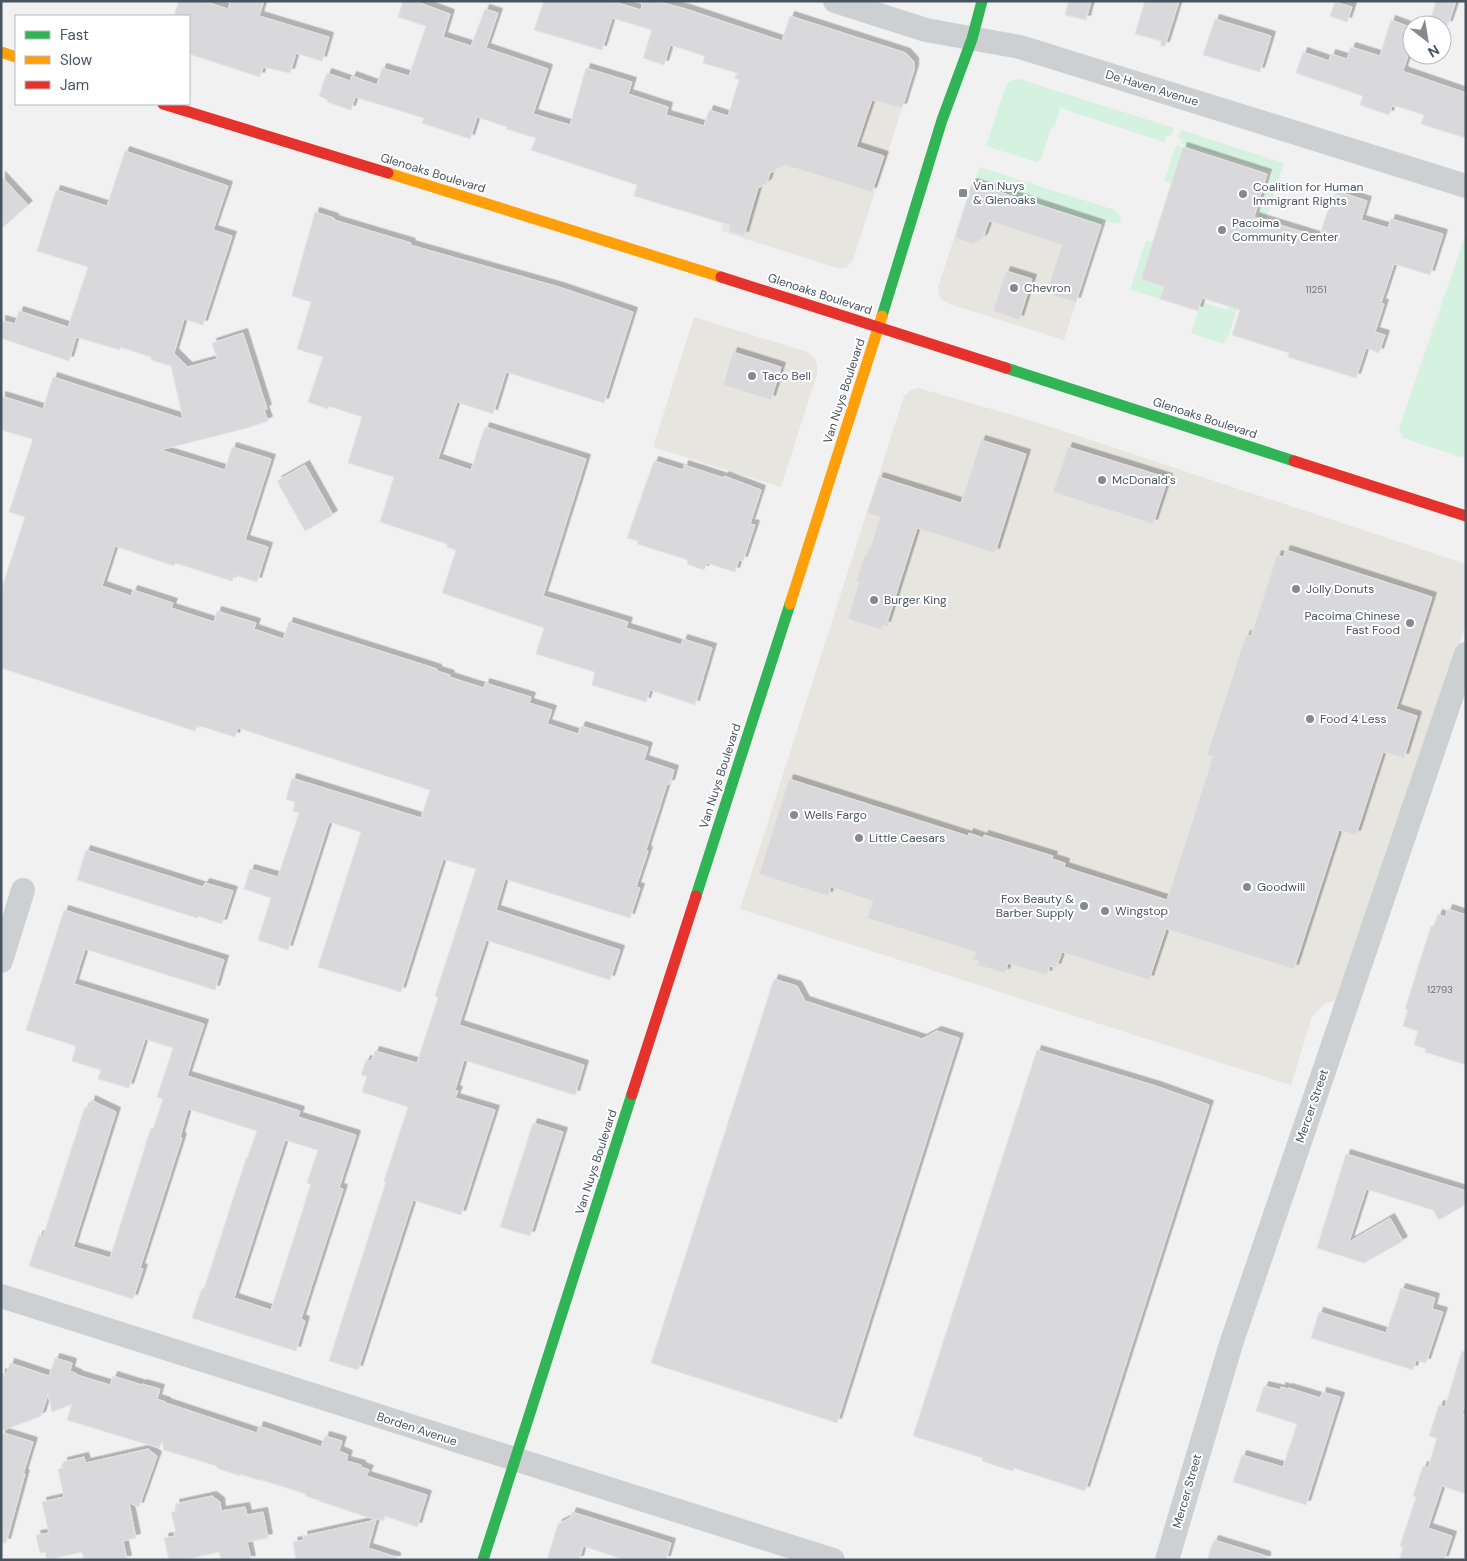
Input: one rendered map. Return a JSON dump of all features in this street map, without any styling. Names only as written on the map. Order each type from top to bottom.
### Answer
[{"type":"main road","name":"Van Nuys Boulevard","points":[[483,1560],[878,328],[942,120],[972,39],[982,1]]},
{"type":"main road","points":[[1,52],[15,57]]},
{"type":"main road","name":"Glenoaks Boulevard","points":[[166,105],[647,253],[1466,516]]},
{"type":"street","name":"De Haven Avenue","points":[[835,1],[926,30],[1020,48],[1466,186]]},
{"type":"street","name":"Mercer Street","points":[[1167,1560],[1231,1344],[1466,654]]},
{"type":"street","points":[[1,961],[22,890]]},
{"type":"street","name":"Borden Avenue","points":[[1,1296],[833,1560]]},
{"type":"shaded area","points":[[773,68],[902,108],[853,260],[846,268],[837,268],[721,231]]},
{"type":"shaded area","points":[[972,183],[1101,225],[1064,340],[949,304],[939,295],[938,287]]},
{"type":"shaded area","points":[[694,317],[807,352],[815,359],[817,374],[781,487],[653,447]]},
{"type":"shaded area","points":[[918,388],[1036,422],[1466,564],[1466,624],[1345,999],[1323,1005],[1312,1017],[1291,1085],[740,909],[904,396],[911,390]]},
{"type":"green space","points":[[1017,79],[1174,128],[1171,136],[1167,135],[1164,142],[1060,108],[1055,126],[1051,128],[1041,159],[1036,162],[986,146],[1005,88],[1009,82]]},
{"type":"green space","points":[[1181,130],[1284,163],[1229,334],[1223,344],[1191,333],[1201,302],[1228,310],[1272,172],[1181,144],[1182,140],[1178,138]]},
{"type":"green space","points":[[1176,145],[1183,147],[1171,183],[1164,181]]},
{"type":"green space","points":[[979,167],[1115,210],[1120,216],[1121,222],[1117,224],[1103,220],[1101,225],[974,184]]},
{"type":"green space","points":[[1466,232],[1466,457],[1461,457],[1403,438],[1399,429]]},
{"type":"green space","points":[[1146,240],[1152,242],[1141,279],[1164,287],[1160,299],[1130,290]]},
{"type":"building","points":[[179,1],[203,1],[228,9],[231,1],[264,1],[259,16],[329,37],[322,61],[296,53],[290,73],[263,67],[260,77],[190,54],[190,15],[174,15]]},
{"type":"building","points":[[403,1],[414,1],[450,14],[443,37],[471,46],[485,9],[498,13],[486,48],[548,69],[533,114],[570,125],[586,68],[632,82],[628,94],[668,107],[666,115],[704,126],[709,110],[728,116],[739,80],[735,78],[737,73],[703,63],[705,56],[670,45],[664,65],[643,58],[652,30],[612,18],[602,50],[534,30],[544,1],[611,1],[641,10],[643,1],[655,1],[686,9],[782,41],[790,16],[906,53],[914,62],[914,70],[902,108],[872,100],[856,147],[884,156],[872,192],[785,165],[770,173],[767,183],[758,188],[744,236],[729,231],[730,225],[634,196],[637,185],[531,150],[536,138],[506,129],[507,127],[477,117],[470,139],[422,123],[424,118],[355,97],[351,110],[327,102],[328,100],[319,96],[327,73],[350,81],[352,76],[377,85],[382,68],[409,76],[426,26],[398,17]]},
{"type":"building","points":[[1069,1],[1091,1],[1086,20],[1065,15]]},
{"type":"building","points":[[1145,1],[1179,1],[1165,46],[1161,46],[1161,41],[1135,34]]},
{"type":"building","points":[[1436,1],[1456,1],[1451,15],[1432,15]]},
{"type":"building","points":[[1335,2],[1352,7],[1347,22],[1330,16]]},
{"type":"building","points":[[1215,19],[1271,36],[1260,72],[1203,55]]},
{"type":"building","points":[[1391,20],[1402,24],[1402,65],[1405,65],[1403,70],[1466,93],[1466,138],[1421,124],[1424,115],[1396,106],[1392,106],[1389,115],[1360,105],[1363,96],[1296,73],[1303,52],[1329,61],[1331,54],[1347,59],[1351,47],[1380,56]]},
{"type":"building","points":[[1183,147],[1267,174],[1254,217],[1319,237],[1332,199],[1334,199],[1337,191],[1367,201],[1361,220],[1388,228],[1391,219],[1443,234],[1430,275],[1394,264],[1381,303],[1384,304],[1375,332],[1385,335],[1379,353],[1366,348],[1356,378],[1288,357],[1289,353],[1232,335],[1240,310],[1202,298],[1198,311],[1160,299],[1164,287],[1141,279]]},
{"type":"building","points":[[125,151],[228,186],[213,230],[232,236],[203,325],[184,319],[174,353],[188,367],[217,359],[212,343],[243,333],[267,409],[264,410],[268,421],[160,450],[225,470],[232,447],[271,459],[245,540],[268,547],[257,582],[234,575],[232,581],[175,563],[174,566],[115,546],[102,586],[131,596],[133,590],[173,603],[171,608],[214,622],[217,611],[256,623],[254,629],[283,639],[289,622],[437,669],[437,671],[450,675],[449,677],[484,688],[485,683],[531,697],[529,703],[552,710],[547,724],[578,734],[581,726],[648,747],[644,760],[674,770],[670,784],[667,784],[646,850],[648,851],[636,887],[640,888],[630,918],[505,879],[496,910],[620,950],[610,980],[486,940],[459,1025],[584,1065],[575,1095],[464,1060],[455,1090],[458,1091],[455,1098],[495,1110],[461,1215],[413,1200],[358,1370],[329,1361],[408,1107],[362,1092],[367,1076],[361,1075],[366,1060],[371,1061],[375,1051],[417,1063],[438,997],[435,996],[476,869],[443,859],[401,992],[318,967],[361,832],[329,822],[288,950],[258,940],[271,898],[244,889],[250,869],[278,877],[299,813],[293,811],[295,802],[286,799],[292,778],[421,818],[430,790],[238,728],[235,737],[197,725],[195,731],[1,668],[1,591],[25,517],[9,512],[33,439],[1,430],[1,396],[43,409],[53,377],[183,419],[171,366],[151,360],[151,357],[120,347],[120,350],[76,337],[69,361],[1,338],[1,320],[15,324],[19,311],[68,327],[88,267],[37,251],[56,190],[107,206]]},
{"type":"building","points":[[1,176],[28,205],[1,229]]},
{"type":"building","points":[[972,183],[1101,225],[1076,302],[1054,296],[1049,285],[1062,245],[989,221],[983,238],[973,244],[955,238]]},
{"type":"building","points":[[315,212],[334,218],[334,220],[411,243],[410,245],[559,287],[633,312],[604,403],[506,372],[493,414],[457,402],[438,459],[471,470],[485,427],[586,459],[543,596],[628,622],[626,628],[681,645],[683,639],[712,648],[695,705],[650,690],[646,702],[592,685],[595,672],[536,654],[544,628],[442,593],[456,550],[447,547],[447,544],[380,522],[394,477],[348,463],[362,417],[329,406],[328,409],[308,402],[323,357],[297,349],[311,302],[292,296]]},
{"type":"building","points":[[1006,271],[1032,279],[1019,320],[993,311]]},
{"type":"building","name":"Taco Bell","points":[[733,352],[781,367],[771,400],[723,385]]},
{"type":"building","points":[[981,440],[1026,454],[995,553],[917,528],[886,626],[883,625],[882,630],[848,619],[859,582],[856,581],[865,554],[868,555],[880,517],[867,513],[879,477],[961,503]]},
{"type":"building","points":[[1068,447],[1168,478],[1153,524],[1053,492]]},
{"type":"building","points":[[654,461],[683,470],[684,465],[724,478],[724,476],[761,490],[750,524],[755,525],[743,561],[739,560],[735,572],[707,563],[704,570],[687,564],[688,560],[637,544],[638,541],[627,538]]},
{"type":"building","points":[[305,465],[333,515],[305,531],[277,481]]},
{"type":"building","points":[[1286,550],[1432,597],[1396,709],[1417,716],[1404,758],[1383,752],[1356,835],[1339,830],[1294,969],[1166,929],[1149,980],[1062,952],[1056,968],[1050,966],[1047,975],[1008,963],[1005,973],[977,965],[979,961],[973,959],[976,952],[867,918],[873,901],[831,887],[828,896],[759,874],[789,779],[968,836],[969,833],[983,838],[984,835],[1053,856],[1052,859],[1065,863],[1064,867],[1167,900],[1213,756],[1207,755],[1246,635],[1251,636],[1277,555],[1283,557]]},
{"type":"building","points":[[86,850],[203,887],[205,883],[233,891],[222,924],[198,916],[197,918],[77,880]]},
{"type":"building","points":[[1448,909],[1466,915],[1466,1065],[1425,1052],[1426,1049],[1414,1045],[1418,1031],[1403,1026],[1408,1010],[1405,1009],[1431,926],[1434,926],[1438,914],[1445,917]]},
{"type":"building","points":[[64,910],[224,960],[215,990],[85,949],[74,984],[204,1024],[187,1076],[300,1111],[298,1117],[356,1135],[339,1188],[343,1189],[301,1319],[305,1321],[296,1351],[192,1318],[202,1288],[204,1289],[246,1159],[257,1131],[188,1109],[180,1137],[182,1138],[140,1268],[143,1269],[133,1299],[29,1266],[39,1235],[43,1237],[85,1107],[89,1108],[91,1100],[116,1112],[73,1247],[110,1258],[151,1128],[153,1129],[163,1099],[157,1097],[173,1048],[145,1039],[129,1088],[98,1079],[101,1070],[72,1061],[76,1046],[26,1030]],"holes":[[[285,1140],[318,1150],[307,1183],[311,1184],[271,1310],[234,1298]]]},
{"type":"building","points":[[774,979],[797,986],[805,1001],[922,1039],[937,1031],[959,1038],[837,1423],[651,1363]]},
{"type":"building","points":[[1037,1050],[1156,1086],[1209,1105],[1085,1491],[1014,1468],[1013,1471],[1003,1468],[982,1461],[983,1458],[913,1436]]},
{"type":"building","points":[[533,1123],[563,1132],[530,1236],[500,1227]]},
{"type":"building","points":[[1346,1154],[1466,1191],[1466,1204],[1439,1220],[1433,1210],[1366,1189],[1349,1242],[1390,1218],[1403,1241],[1364,1263],[1317,1248]]},
{"type":"building","points":[[1401,1288],[1435,1298],[1432,1309],[1443,1312],[1426,1363],[1416,1360],[1413,1370],[1311,1338],[1319,1312],[1386,1333]]},
{"type":"building","points":[[1462,1351],[1466,1352],[1466,1401],[1462,1414],[1466,1415],[1466,1494],[1442,1486],[1428,1528],[1452,1536],[1444,1560],[1399,1560],[1403,1547],[1400,1546],[1416,1497],[1413,1496],[1423,1466],[1428,1468],[1437,1438],[1429,1436],[1439,1405],[1445,1407]]},
{"type":"building","points":[[55,1358],[72,1363],[70,1371],[77,1375],[110,1385],[113,1376],[160,1389],[157,1399],[257,1433],[259,1426],[321,1447],[325,1436],[342,1441],[339,1451],[348,1455],[346,1461],[361,1465],[361,1467],[369,1470],[366,1476],[427,1495],[417,1527],[385,1516],[384,1521],[376,1520],[305,1496],[306,1494],[240,1474],[240,1476],[217,1468],[217,1466],[164,1450],[162,1441],[159,1448],[67,1420],[72,1404],[52,1412],[48,1394],[41,1416],[1,1431],[1,1373],[6,1375],[10,1363],[49,1376]]},
{"type":"building","points":[[1264,1386],[1281,1390],[1281,1387],[1288,1388],[1321,1398],[1322,1392],[1340,1397],[1306,1505],[1233,1482],[1242,1455],[1283,1467],[1297,1424],[1256,1411]]},
{"type":"building","points":[[1,1432],[33,1442],[6,1543],[1,1542]]},
{"type":"building","points":[[148,1449],[157,1456],[139,1507],[129,1503],[136,1538],[123,1541],[127,1560],[84,1560],[82,1552],[47,1560],[45,1552],[40,1553],[36,1535],[49,1533],[42,1502],[64,1497],[58,1469],[64,1468],[63,1462],[84,1457],[86,1463]]},
{"type":"building","points":[[212,1496],[220,1502],[221,1511],[245,1507],[247,1515],[263,1512],[268,1538],[247,1542],[251,1560],[221,1560],[219,1552],[184,1560],[169,1560],[164,1538],[175,1536],[174,1532],[176,1532],[171,1512],[177,1511],[175,1504]]},
{"type":"building","points":[[572,1512],[671,1543],[666,1560],[625,1560],[583,1546],[579,1560],[547,1560],[558,1524],[570,1518]]},
{"type":"building","points":[[376,1520],[368,1548],[396,1557],[396,1560],[296,1560],[293,1542],[304,1540],[303,1536]]},
{"type":"building","points":[[1214,1540],[1266,1556],[1266,1560],[1207,1560]]},
{"type":"traffic: fast","points":[[882,316],[942,120],[972,39],[982,1]]},
{"type":"traffic: fast","points":[[1006,368],[1294,461]]},
{"type":"traffic: fast","points":[[696,896],[790,604]]},
{"type":"traffic: fast","points":[[483,1560],[632,1094]]},
{"type":"traffic: slow","points":[[1,52],[15,57]]},
{"type":"traffic: slow","points":[[388,173],[721,277]]},
{"type":"traffic: slow","points":[[790,604],[882,316]]},
{"type":"traffic: jam","points":[[166,105],[388,173]]},
{"type":"traffic: jam","points":[[721,277],[1006,368]]},
{"type":"traffic: jam","points":[[1294,461],[1466,516]]},
{"type":"traffic: jam","points":[[632,1094],[696,896]]},
{"type":"place","name":"Van Nuys & Glenoaks","points":[[963,193]]},
{"type":"place","name":"Coalition for Human Immigrant Rights","points":[[1243,194]]},
{"type":"place","name":"Pacoima Community Center","points":[[1222,230]]},
{"type":"place","name":"Chevron","points":[[1014,288]]},
{"type":"place","name":"Taco Bell","points":[[752,376]]},
{"type":"place","name":"McDonald's","points":[[1102,480]]},
{"type":"place","name":"Jolly Donuts","points":[[1296,589]]},
{"type":"place","name":"Burger King","points":[[874,600]]},
{"type":"place","name":"Pacoima Chinese Fast Food","points":[[1410,623]]},
{"type":"place","name":"Food 4 Less","points":[[1310,719]]},
{"type":"place","name":"Wells Fargo","points":[[794,815]]},
{"type":"place","name":"Little Caesars","points":[[859,838]]},
{"type":"place","name":"Goodwill","points":[[1247,887]]},
{"type":"place","name":"Fox Beauty & Barber Supply","points":[[1084,906]]},
{"type":"place","name":"Wingstop","points":[[1105,911]]}]
